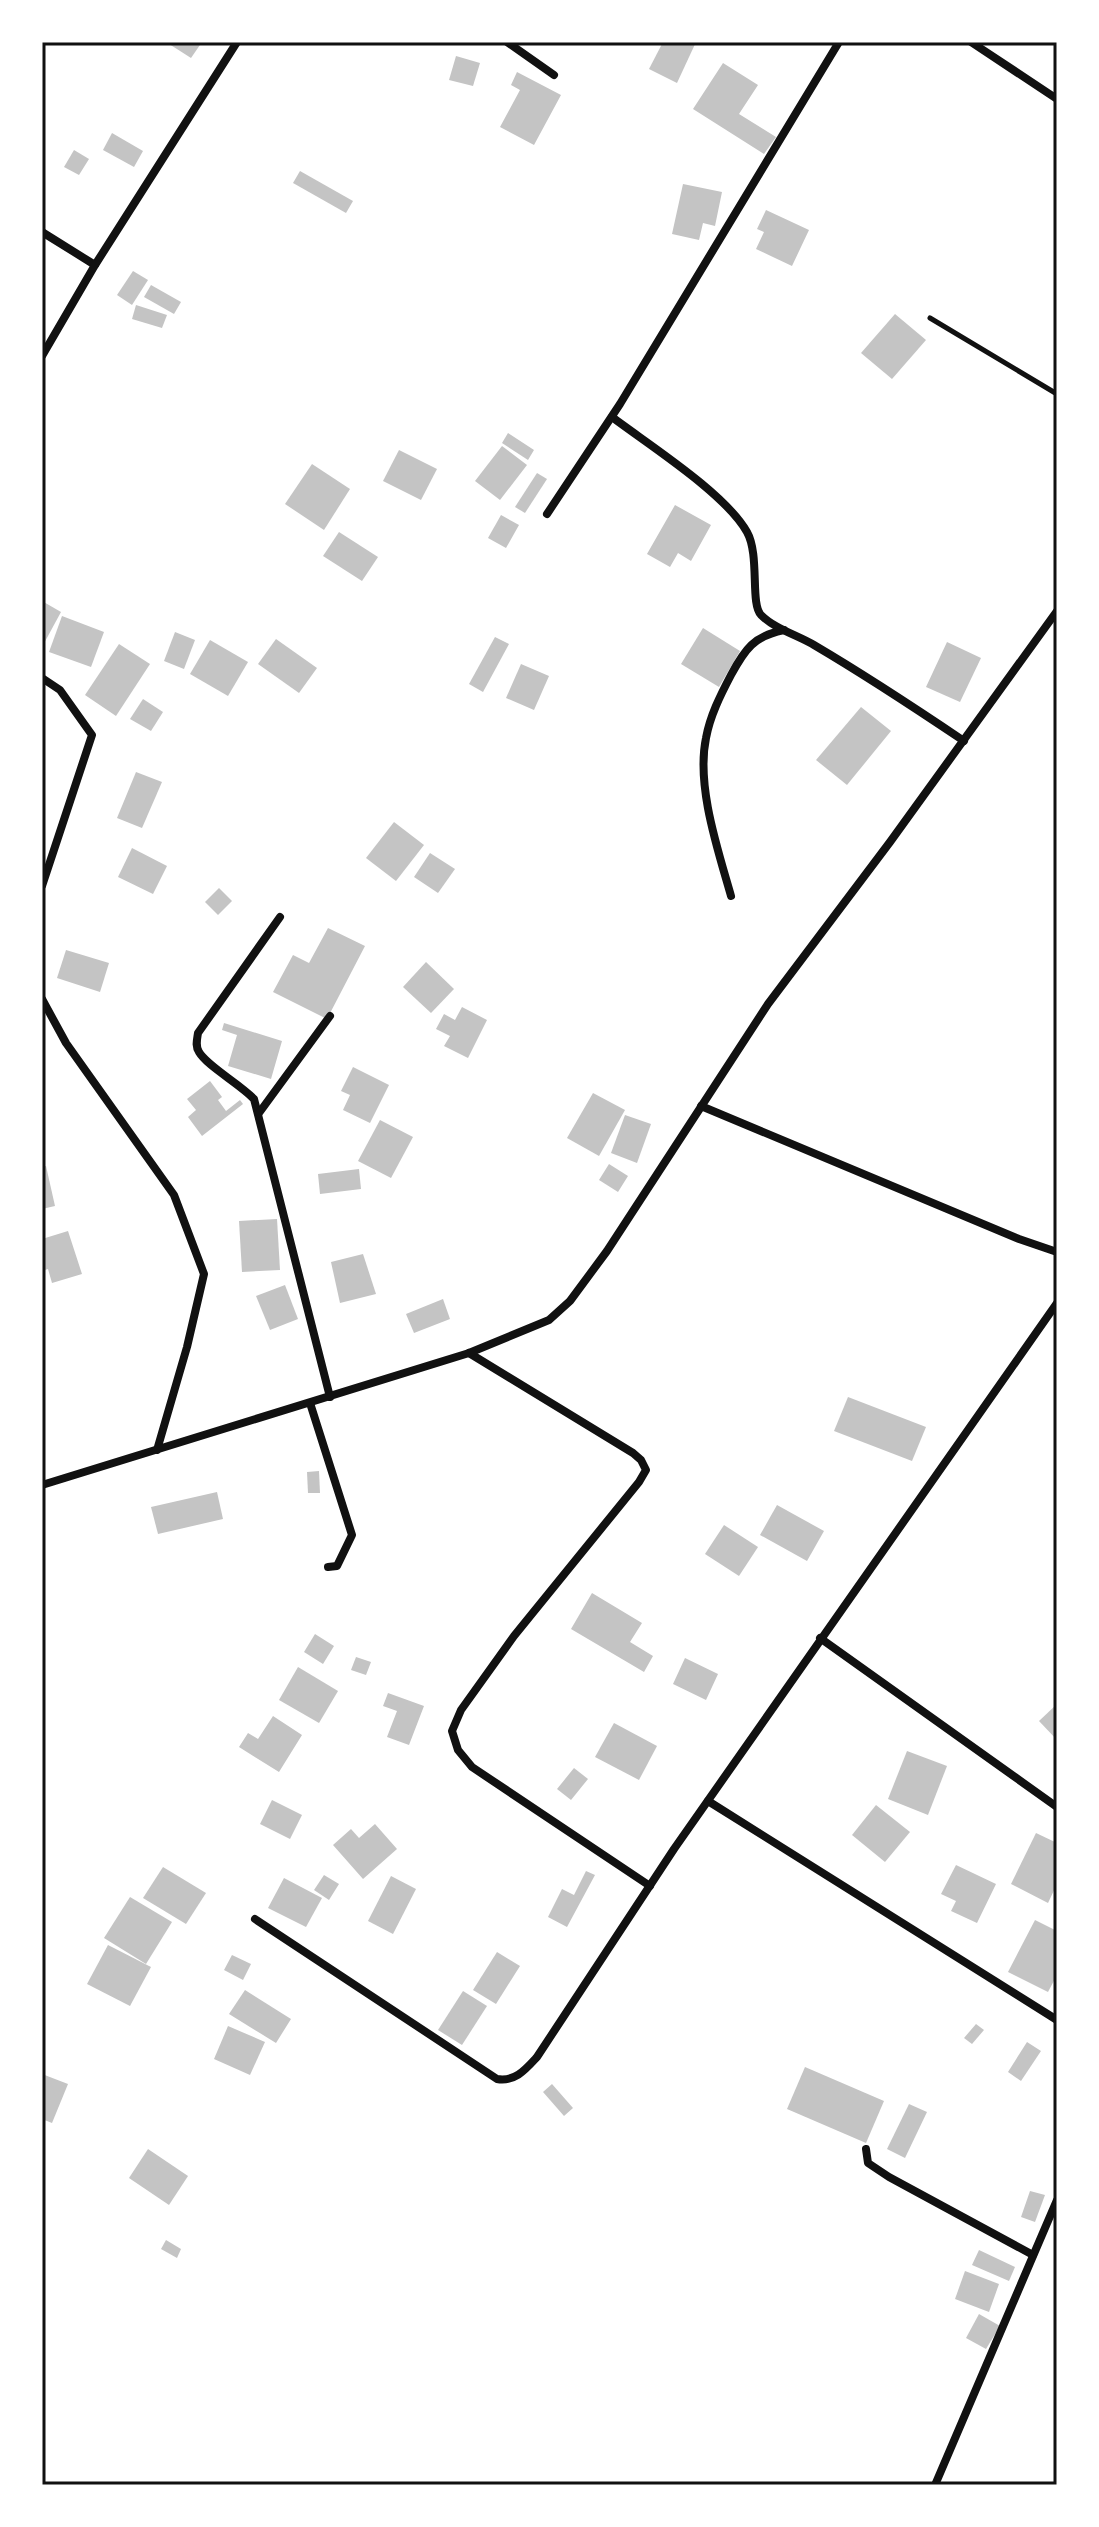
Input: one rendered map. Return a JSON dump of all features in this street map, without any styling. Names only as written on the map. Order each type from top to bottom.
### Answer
[{"type":"street","points":[[42,356],[95,265],[237,42]]},
{"type":"street","points":[[507,42],[554,75]]},
{"type":"street","points":[[547,514],[612,417],[839,42]]},
{"type":"street","points":[[971,42],[1057,99]]},
{"type":"street","points":[[42,232],[95,265]]},
{"type":"street","points":[[612,417],[722,501],[738,519],[749,535],[756,562],[755,605],[758,613],[964,741]]},
{"type":"street","points":[[42,1485],[469,1353],[549,1320],[570,1301],[607,1251],[768,1004],[1057,611]]},
{"type":"street","points":[[731,896],[715,838],[705,781],[705,743],[718,698],[748,648],[764,634],[785,630]]},
{"type":"street","points":[[42,678],[60,690],[92,735],[42,886]]},
{"type":"street","points":[[280,917],[198,1033],[196,1044],[200,1055],[254,1099],[330,1397]]},
{"type":"street","points":[[42,999],[66,1043],[174,1195],[204,1274],[187,1347],[157,1450]]},
{"type":"street","points":[[259,1113],[330,1016]]},
{"type":"street","points":[[701,1106],[993,1229],[1057,1252]]},
{"type":"street","points":[[255,1919],[497,2079],[507,2081],[516,2077],[537,2057],[820,1638],[1057,1303]]},
{"type":"street","points":[[469,1353],[633,1453],[646,1470],[514,1636],[461,1710],[452,1731],[458,1750],[472,1767],[650,1886]]},
{"type":"street","points":[[310,1403],[352,1535],[337,1566],[328,1567]]},
{"type":"street","points":[[820,1638],[1057,1807]]},
{"type":"street","points":[[708,1801],[1057,2020]]},
{"type":"street","points":[[866,2149],[868,2163],[889,2177],[1033,2255]]},
{"type":"street","points":[[935,2485],[1057,2200]]},
{"type":"lane","points":[[930,318],[1057,394]]},
{"type":"building","points":[[166,42],[202,42],[191,58]]},
{"type":"building","points":[[663,42],[696,42],[677,83],[649,69]]},
{"type":"building","points":[[456,56],[480,63],[473,86],[449,80]]},
{"type":"building","points":[[723,63],[758,85],[739,114],[776,137],[764,154],[693,109]]},
{"type":"building","points":[[517,72],[561,95],[534,145],[500,127],[520,90],[511,85]]},
{"type":"building","points":[[112,133],[143,151],[134,167],[103,150]]},
{"type":"building","points":[[74,150],[89,159],[79,175],[64,167]]},
{"type":"building","points":[[300,171],[353,201],[346,213],[293,183]]},
{"type":"building","points":[[683,184],[722,192],[715,226],[703,223],[699,240],[672,234]]},
{"type":"building","points":[[766,210],[809,230],[792,266],[756,249],[764,232],[757,229]]},
{"type":"building","points":[[133,271],[148,280],[132,305],[117,295]]},
{"type":"building","points":[[151,285],[181,302],[174,314],[144,297]]},
{"type":"building","points":[[136,305],[167,315],[162,328],[132,319]]},
{"type":"building","points":[[895,314],[926,340],[892,379],[861,353]]},
{"type":"building","points":[[508,433],[534,450],[528,460],[502,443]]},
{"type":"building","points":[[502,446],[527,465],[500,500],[475,481]]},
{"type":"building","points":[[399,450],[437,469],[421,500],[383,481]]},
{"type":"building","points":[[312,464],[350,489],[324,530],[285,504]]},
{"type":"building","points":[[537,473],[547,479],[525,513],[515,507]]},
{"type":"building","points":[[675,505],[711,525],[691,561],[678,553],[670,567],[647,554]]},
{"type":"building","points":[[501,515],[519,525],[506,548],[488,538]]},
{"type":"building","points":[[339,532],[378,557],[362,581],[323,556]]},
{"type":"building","points":[[42,601],[61,612],[42,647]]},
{"type":"building","points":[[62,616],[104,632],[91,667],[49,652]]},
{"type":"building","points":[[703,628],[740,651],[719,687],[681,664]]},
{"type":"building","points":[[175,632],[195,640],[184,669],[164,661]]},
{"type":"building","points":[[495,637],[509,644],[483,692],[469,684]]},
{"type":"building","points":[[276,639],[317,668],[299,693],[258,664]]},
{"type":"building","points":[[210,640],[248,662],[228,696],[190,674]]},
{"type":"building","points":[[947,642],[981,658],[960,702],[926,687]]},
{"type":"building","points":[[119,644],[150,664],[116,716],[85,695]]},
{"type":"building","points":[[521,664],[549,676],[534,710],[506,698]]},
{"type":"building","points":[[143,699],[163,712],[151,731],[130,719]]},
{"type":"building","points":[[861,707],[891,731],[847,785],[816,760]]},
{"type":"building","points":[[136,772],[162,782],[142,828],[117,818]]},
{"type":"building","points":[[394,822],[424,845],[396,881],[366,858]]},
{"type":"building","points":[[132,848],[167,866],[153,894],[118,877]]},
{"type":"building","points":[[430,853],[455,869],[438,893],[414,877]]},
{"type":"building","points":[[219,888],[232,901],[218,915],[205,902]]},
{"type":"building","points":[[328,928],[365,946],[327,1019],[273,992],[293,955],[309,963]]},
{"type":"building","points":[[66,950],[109,963],[100,992],[57,978]]},
{"type":"building","points":[[426,962],[454,989],[431,1013],[403,987]]},
{"type":"building","points":[[462,1007],[487,1020],[468,1058],[444,1046],[450,1036],[436,1029],[444,1014],[455,1020]]},
{"type":"building","points":[[224,1023],[282,1041],[271,1079],[228,1066],[237,1035],[222,1030]]},
{"type":"building","points":[[353,1067],[389,1085],[370,1123],[343,1110],[350,1095],[341,1091]]},
{"type":"building","points":[[210,1081],[222,1097],[218,1100],[226,1111],[240,1100],[243,1104],[202,1136],[188,1117],[196,1110],[187,1099]]},
{"type":"building","points":[[593,1093],[625,1110],[599,1156],[567,1138]]},
{"type":"building","points":[[625,1115],[651,1124],[637,1163],[611,1153]]},
{"type":"building","points":[[380,1120],[413,1137],[391,1178],[358,1161]]},
{"type":"building","points":[[609,1164],[628,1176],[618,1192],[599,1180]]},
{"type":"building","points":[[46,1166],[55,1206],[42,1209],[42,1167]]},
{"type":"building","points":[[359,1169],[361,1189],[320,1194],[318,1174]]},
{"type":"building","points":[[277,1219],[280,1270],[242,1272],[239,1221]]},
{"type":"building","points":[[68,1231],[82,1274],[52,1283],[48,1269],[42,1271],[42,1239]]},
{"type":"building","points":[[363,1254],[376,1294],[340,1303],[331,1262]]},
{"type":"building","points":[[285,1285],[298,1319],[270,1330],[256,1296]]},
{"type":"building","points":[[443,1299],[450,1319],[414,1333],[406,1314]]},
{"type":"building","points":[[848,1397],[926,1427],[912,1461],[834,1431]]},
{"type":"building","points":[[319,1471],[320,1493],[308,1493],[307,1472]]},
{"type":"building","points":[[217,1492],[223,1519],[158,1534],[151,1507]]},
{"type":"building","points":[[777,1505],[824,1531],[807,1561],[760,1535]]},
{"type":"building","points":[[724,1525],[758,1547],[739,1576],[705,1554]]},
{"type":"building","points":[[592,1593],[642,1623],[630,1642],[653,1656],[644,1672],[571,1629]]},
{"type":"building","points":[[315,1634],[334,1646],[323,1664],[304,1652]]},
{"type":"building","points":[[356,1657],[371,1662],[366,1675],[351,1670]]},
{"type":"building","points":[[685,1658],[718,1674],[706,1700],[673,1684]]},
{"type":"building","points":[[298,1667],[338,1691],[319,1723],[279,1700]]},
{"type":"building","points":[[388,1693],[424,1706],[409,1745],[387,1737],[397,1711],[383,1706]]},
{"type":"building","points":[[1057,1704],[1057,1740],[1039,1721]]},
{"type":"building","points":[[273,1716],[302,1735],[279,1772],[239,1747],[248,1733],[258,1739]]},
{"type":"building","points":[[614,1723],[657,1746],[639,1780],[595,1757]]},
{"type":"building","points":[[907,1751],[947,1766],[928,1815],[888,1799]]},
{"type":"building","points":[[574,1768],[588,1779],[571,1800],[557,1789]]},
{"type":"building","points":[[272,1800],[302,1815],[290,1839],[260,1824]]},
{"type":"building","points":[[876,1805],[910,1832],[885,1862],[852,1835]]},
{"type":"building","points":[[375,1824],[397,1849],[363,1879],[333,1845],[351,1829],[359,1838]]},
{"type":"building","points":[[1036,1833],[1057,1843],[1057,1884],[1048,1903],[1011,1884]]},
{"type":"building","points":[[956,1865],[996,1884],[977,1923],[951,1911],[956,1901],[941,1894]]},
{"type":"building","points":[[163,1867],[206,1893],[186,1924],[143,1898]]},
{"type":"building","points":[[586,1871],[595,1875],[567,1927],[548,1917],[562,1889],[574,1895]]},
{"type":"building","points":[[324,1875],[339,1884],[329,1900],[314,1890]]},
{"type":"building","points":[[391,1876],[416,1889],[393,1934],[368,1921]]},
{"type":"building","points":[[284,1878],[322,1898],[306,1927],[268,1908]]},
{"type":"building","points":[[130,1897],[172,1922],[146,1964],[104,1938]]},
{"type":"building","points":[[1035,1920],[1057,1931],[1057,1975],[1048,1992],[1008,1972]]},
{"type":"building","points":[[108,1945],[151,1967],[130,2006],[87,1984]]},
{"type":"building","points":[[497,1952],[520,1966],[496,2004],[473,1990]]},
{"type":"building","points":[[232,1955],[251,1964],[243,1980],[224,1970]]},
{"type":"building","points":[[245,1990],[291,2019],[276,2043],[229,2014]]},
{"type":"building","points":[[463,1991],[487,2006],[462,2045],[438,2030]]},
{"type":"building","points":[[976,2024],[984,2030],[972,2044],[964,2038]]},
{"type":"building","points":[[228,2026],[265,2042],[250,2075],[214,2059]]},
{"type":"building","points":[[1027,2042],[1041,2051],[1021,2081],[1008,2072]]},
{"type":"building","points":[[805,2067],[884,2101],[866,2143],[787,2109]]},
{"type":"building","points":[[42,2074],[68,2084],[52,2123],[42,2119]]},
{"type":"building","points":[[552,2084],[573,2108],[564,2116],[543,2092]]},
{"type":"building","points":[[909,2104],[927,2112],[905,2158],[887,2149]]},
{"type":"building","points":[[148,2149],[188,2176],[169,2205],[129,2178]]},
{"type":"building","points":[[1030,2191],[1045,2195],[1035,2222],[1021,2217]]},
{"type":"building","points":[[166,2240],[181,2249],[177,2258],[161,2249]]},
{"type":"building","points":[[979,2250],[1015,2267],[1009,2281],[972,2265]]},
{"type":"building","points":[[965,2271],[999,2284],[989,2312],[955,2299]]},
{"type":"building","points":[[979,2314],[1000,2326],[986,2349],[966,2338]]}]
